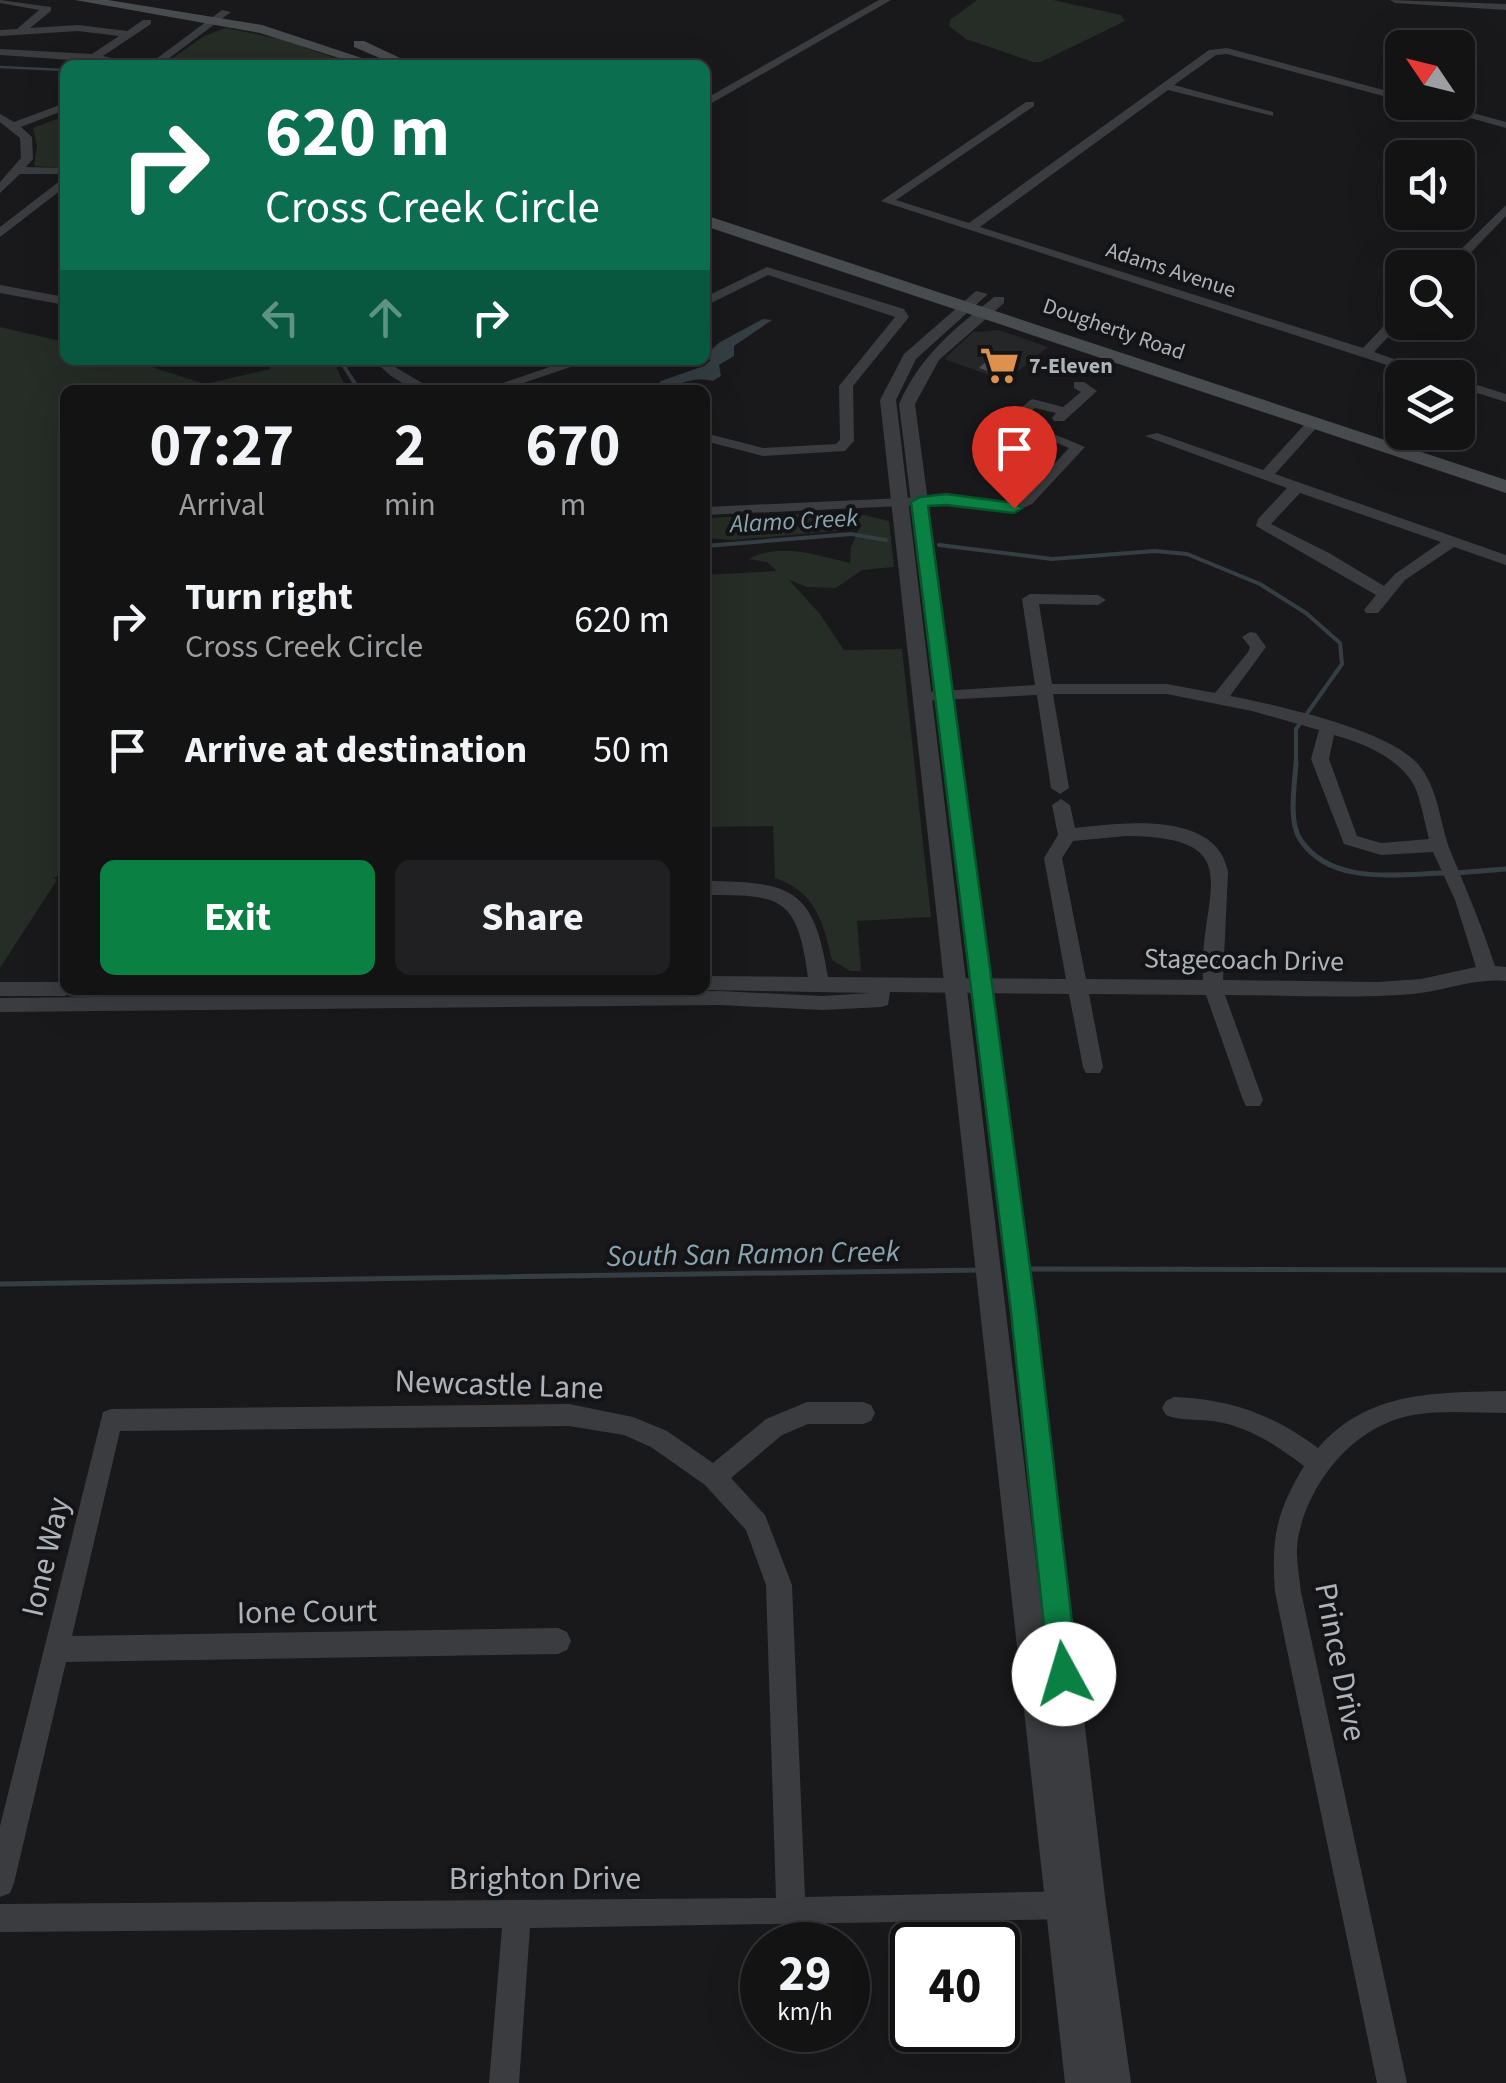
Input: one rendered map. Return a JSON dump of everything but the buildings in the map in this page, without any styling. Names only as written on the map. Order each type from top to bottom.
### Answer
[{"type":"main road","points":[[82,0],[220,16],[362,60]]},
{"type":"main road","points":[[138,0],[332,35],[395,60]]},
{"type":"main road","name":"Dougherty Road","points":[[710,210],[1385,432]]},
{"type":"main road","name":"Dougherty Road","points":[[710,221],[983,302],[1305,423],[1506,487]]},
{"type":"main road","points":[[1305,423],[1328,420],[1385,439]]},
{"type":"main road","name":"Dougherty Road","points":[[1442,450],[1506,471]]},
{"type":"street","points":[[0,0],[47,8],[19,32]]},
{"type":"street","points":[[710,101],[886,0]]},
{"type":"street","points":[[1395,0],[1506,6]]},
{"type":"street","points":[[146,60],[220,16]]},
{"type":"street","points":[[160,60],[220,16]]},
{"type":"street","points":[[94,57],[147,22]]},
{"type":"street","points":[[0,33],[78,28],[126,34]]},
{"type":"street","points":[[971,228],[1206,56],[1226,50],[1385,93]]},
{"type":"street","points":[[0,52],[110,60]]},
{"type":"street","points":[[1166,86],[1269,114]]},
{"type":"street","name":"Adams Avenue","points":[[1030,104],[887,201],[1385,360]]},
{"type":"street","points":[[14,126],[60,111]]},
{"type":"street","points":[[0,117],[26,137],[28,150],[17,172],[0,189]]},
{"type":"street","points":[[1475,117],[1506,125]]},
{"type":"street","points":[[0,172],[60,172]]},
{"type":"street","points":[[0,233],[60,185]]},
{"type":"street","points":[[1466,250],[1506,209]]},
{"type":"street","points":[[710,300],[767,271],[899,312],[902,318],[862,361],[846,386],[847,441],[840,448],[763,452],[710,439]]},
{"type":"street","points":[[0,288],[60,299]]},
{"type":"street","points":[[983,302],[926,364],[907,404],[920,502],[934,697],[968,986],[978,1062],[1014,1238],[1009,1312],[1075,1905],[1100,2083]]},
{"type":"street","points":[[934,697],[899,502],[888,400],[908,357],[983,302]]},
{"type":"street","points":[[1366,354],[1385,333]]},
{"type":"street","points":[[386,365],[418,385]]},
{"type":"street","points":[[504,385],[568,365]]},
{"type":"street","points":[[1042,432],[1090,391],[1078,385]]},
{"type":"street","points":[[1475,388],[1506,398]]},
{"type":"street","points":[[710,511],[946,500],[1014,508],[1027,501],[1078,447],[1010,421],[1032,403],[1066,412]]},
{"type":"street","points":[[1260,473],[1305,423]]},
{"type":"street","points":[[1152,436],[1506,560]]},
{"type":"street","points":[[1298,486],[1262,522],[1264,526],[1324,556],[1384,593]]},
{"type":"street","points":[[1372,610],[1400,577],[1453,541]]},
{"type":"street","points":[[1093,1068],[1054,858],[1068,835],[1030,599],[1098,600]]},
{"type":"street","points":[[1220,698],[1256,653],[1258,647],[1250,637]]},
{"type":"street","points":[[934,697],[1046,690],[1168,689],[1260,707],[1362,737],[1410,766],[1425,788],[1441,848],[1497,972]]},
{"type":"street","points":[[1326,727],[1321,769],[1350,840],[1381,849],[1441,848]]},
{"type":"street","points":[[1068,835],[1175,830],[1204,842],[1217,860],[1211,959],[1214,988],[1254,1100]]},
{"type":"street","points":[[710,888],[772,890],[791,899],[813,938],[819,983]]},
{"type":"street","name":"Stagecoach Drive","points":[[710,983],[1378,988],[1428,985],[1497,972]]},
{"type":"street","points":[[625,995],[862,1001],[881,1000],[879,983]]},
{"type":"street","points":[[0,989],[60,989]]},
{"type":"street","points":[[0,1005],[147,996],[460,995]]},
{"type":"street","points":[[978,1062],[985,1239],[1009,1312]]},
{"type":"street","name":"Prince Drive","points":[[1392,2083],[1288,1592],[1285,1541],[1297,1500],[1319,1463],[1344,1436],[1376,1414],[1411,1405],[1506,1402]]},
{"type":"street","points":[[1174,1408],[1215,1408],[1237,1414],[1285,1437],[1319,1463]]},
{"type":"street","points":[[714,1478],[774,1427],[807,1413],[863,1414]]},
{"type":"street","name":"Newcastle Lane","points":[[112,1420],[569,1416],[625,1425],[660,1438],[714,1478],[756,1523],[779,1584],[791,1912]]},
{"type":"street","name":"Ione Way","points":[[0,1883],[112,1420]]},
{"type":"street","name":"Ione Court","points":[[58,1649],[558,1641]]},
{"type":"street","points":[[1075,1905],[1082,2083]]},
{"type":"street","points":[[1075,1905],[1114,2083]]},
{"type":"street","name":"Brighton Drive","points":[[0,1918],[791,1912],[1075,1905]]},
{"type":"street","points":[[504,2083],[517,1914]]},
{"type":"shaded area","points":[[977,0],[1053,0],[1121,15],[1125,21],[1041,62],[1033,62],[966,39],[949,26],[950,20]]},
{"type":"shaded area","points":[[226,28],[280,39],[341,60],[170,60],[204,36]]},
{"type":"shaded area","points":[[60,118],[60,168],[34,166],[37,146],[33,128]]},
{"type":"shaded area","points":[[763,319],[772,320],[734,346],[734,356],[719,365],[721,376],[713,381],[657,385],[710,365],[710,351]]},
{"type":"shaded area","points":[[0,327],[60,341],[60,365],[146,365],[205,384],[270,369],[270,365],[335,365],[345,385],[60,385],[60,875],[54,878],[57,880],[0,968]]},
{"type":"shaded area","points":[[999,330],[1048,347],[1006,381],[944,359],[973,332]]},
{"type":"shaded area","points":[[852,512],[889,521],[894,567],[862,570],[836,588],[807,587],[789,580],[820,614],[844,650],[902,649],[931,917],[857,921],[861,971],[850,971],[832,960],[816,910],[800,891],[775,878],[773,826],[710,827],[710,575],[777,571],[767,562],[749,559],[773,551],[799,552],[850,563],[851,547],[859,529],[733,540],[710,538],[710,518]]},
{"type":"waterway","name":"Alamo Creek","points":[[0,67],[60,70]]},
{"type":"waterway","name":"Alamo Creek","points":[[343,365],[356,385]]},
{"type":"waterway","name":"Alamo Creek","points":[[710,546],[851,534],[886,540]]},
{"type":"waterway","name":"Alamo Creek","points":[[939,545],[1052,559],[1155,551],[1187,554],[1260,584],[1306,613],[1340,643],[1342,664],[1296,729],[1296,762]]},
{"type":"waterway","name":"Alamo Creek","points":[[1296,762],[1294,822],[1300,839],[1313,854],[1347,871],[1366,874],[1445,873]]},
{"type":"waterway","name":"Alamo Creek","points":[[1456,873],[1506,869]]},
{"type":"waterway","name":"South San Ramon Creek","points":[[1028,1269],[1506,1270]]},
{"type":"waterway","name":"South San Ramon Creek","points":[[0,1284],[982,1270]]},
{"type":"place","name":"7-Eleven","points":[[999,366]]},
{"type":"route","points":[[1014,508],[946,500],[920,502],[1024,1312],[1064,1674]]}]
